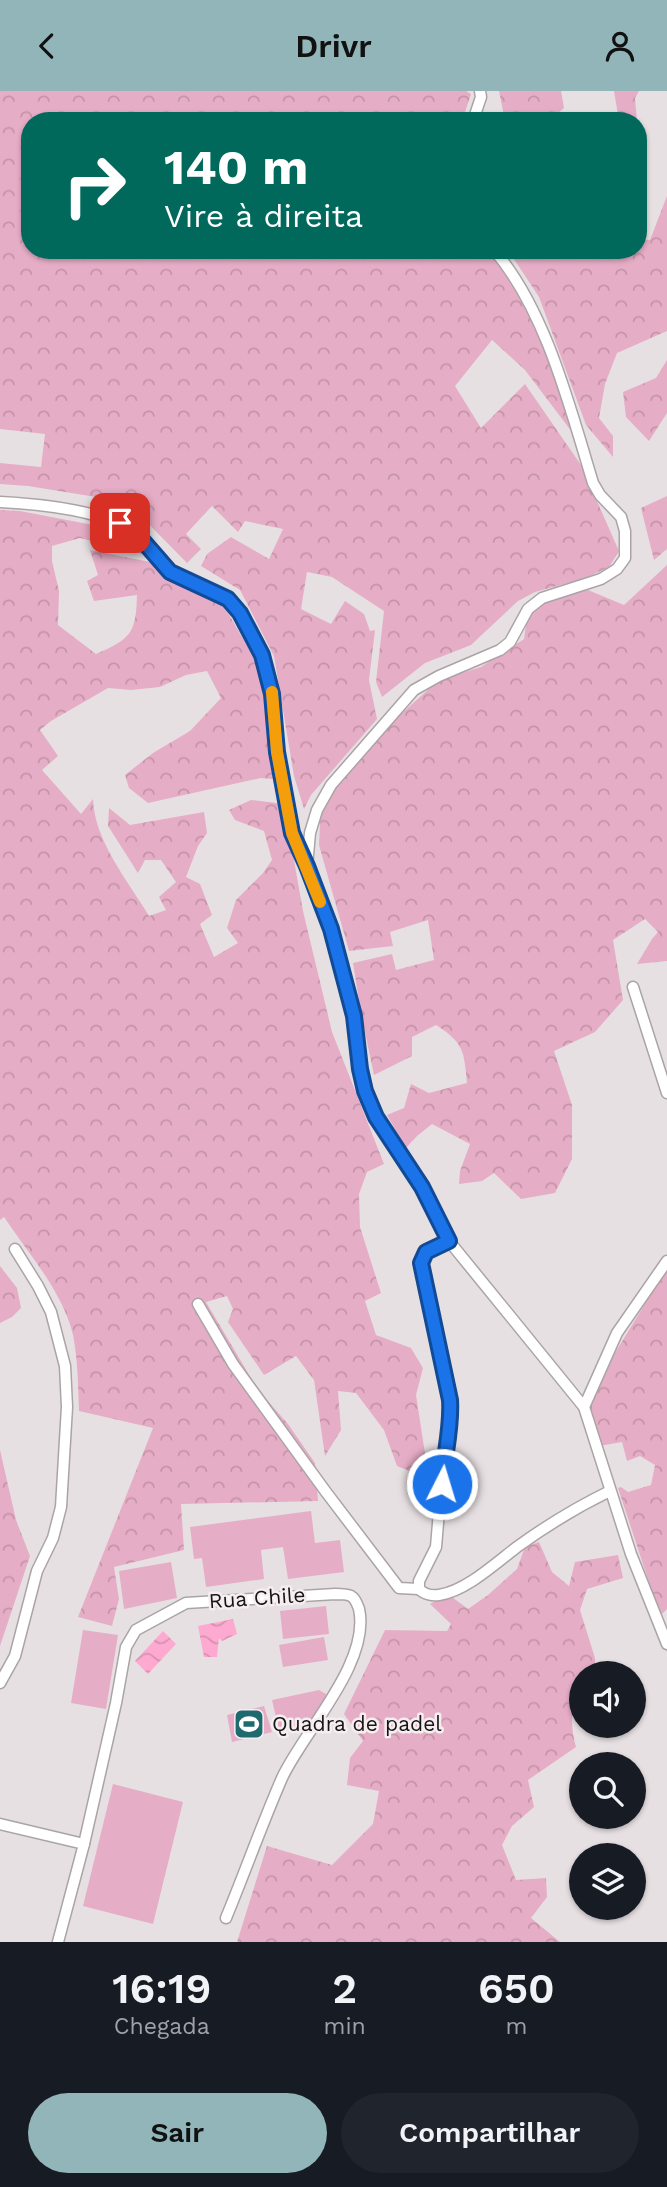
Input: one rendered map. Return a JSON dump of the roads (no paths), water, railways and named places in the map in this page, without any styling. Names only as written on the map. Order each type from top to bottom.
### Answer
[{"type":"street","points":[[476,112],[481,97],[480,91]]},
{"type":"street","points":[[307,866],[310,833],[317,810],[331,785],[408,696],[439,676],[500,650],[510,642],[528,609],[542,598],[601,579],[617,569],[625,558],[625,531],[621,517],[600,495],[593,483],[563,387],[533,311],[514,275],[501,259]]},
{"type":"street","points":[[0,502],[25,503],[103,517],[120,523],[136,533],[170,572],[218,593],[228,599],[240,613],[262,655],[272,694],[277,752],[292,833],[331,929],[354,1016],[365,1091],[376,1117],[422,1187],[449,1241],[584,1407],[631,1554],[667,1644]]},
{"type":"street","points":[[633,987],[667,1093]]},
{"type":"street","points":[[419,1589],[419,1581],[436,1547],[444,1452],[451,1413],[421,1263],[426,1252],[449,1241]]},
{"type":"street","points":[[0,1683],[15,1656],[37,1571],[53,1538],[58,1517],[67,1406],[65,1366],[51,1312],[15,1249]]},
{"type":"street","points":[[584,1407],[617,1333],[666,1261]]},
{"type":"street","points":[[198,1304],[233,1364],[399,1588],[419,1589],[423,1593],[438,1595],[456,1589],[484,1573],[518,1546],[580,1505],[610,1491]]},
{"type":"street","name":"Rua Chile","points":[[58,1942],[84,1844],[116,1703],[125,1647],[136,1630],[186,1603],[350,1595],[357,1601],[360,1633],[345,1674],[284,1775],[226,1918]]},
{"type":"street","points":[[0,1823],[84,1844]]},
{"type":"water","points":[[233,1619],[237,1634],[222,1641],[219,1638],[217,1657],[204,1657],[198,1626]]},
{"type":"water","points":[[163,1631],[176,1644],[148,1674],[135,1661]]},
{"type":"place","name":"Quadra de padel","points":[[249,1724]]}]
